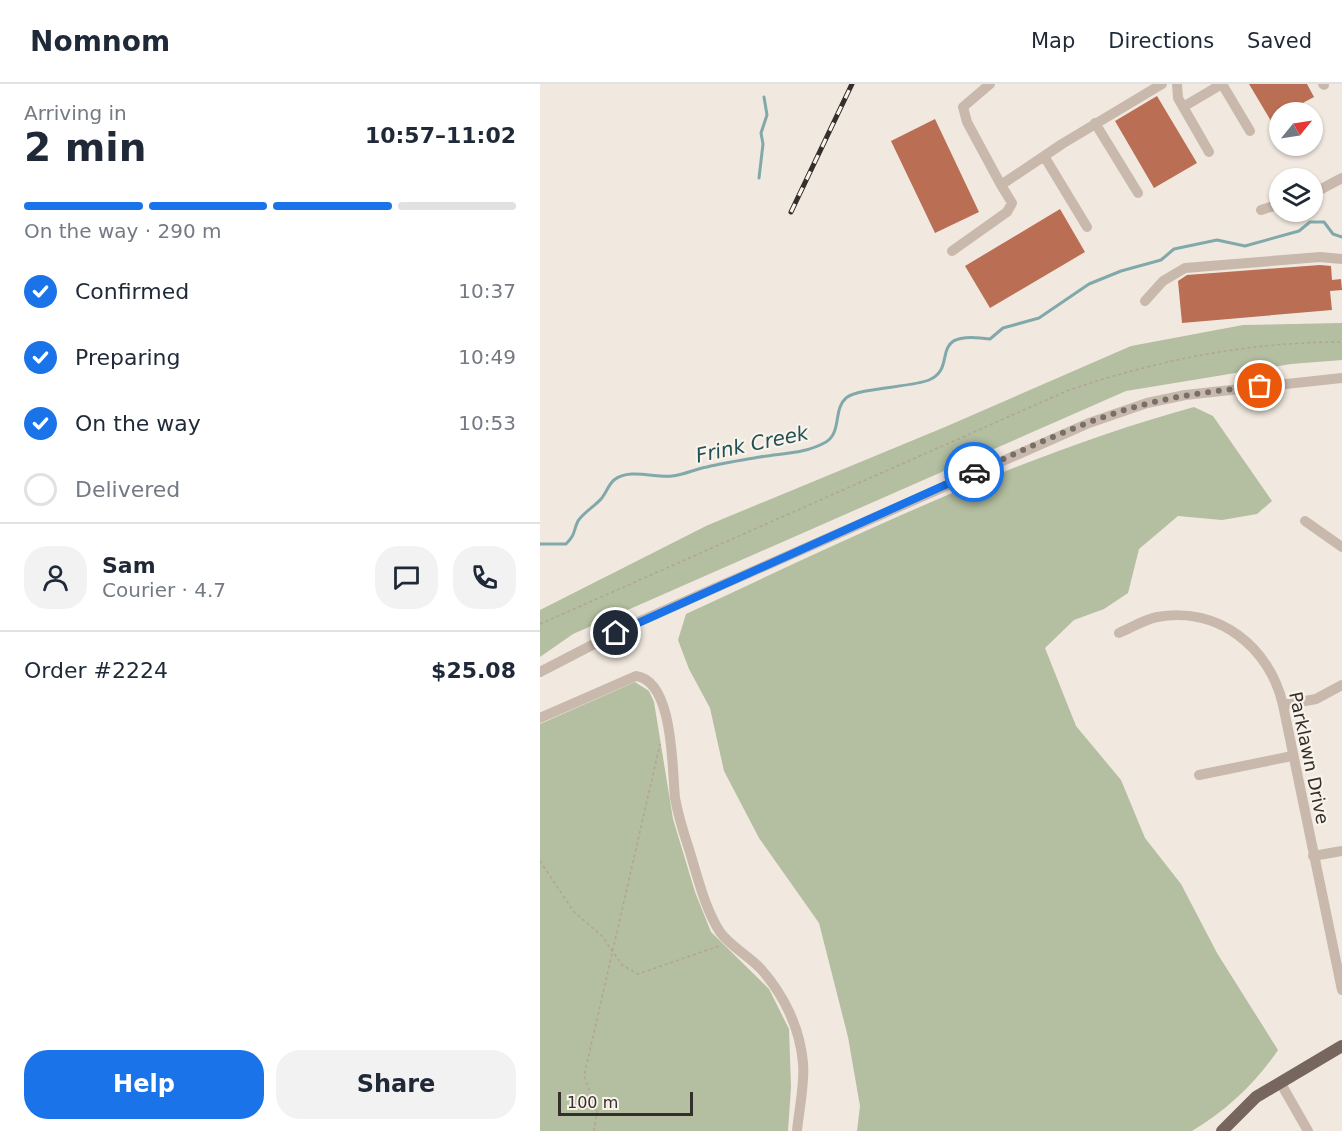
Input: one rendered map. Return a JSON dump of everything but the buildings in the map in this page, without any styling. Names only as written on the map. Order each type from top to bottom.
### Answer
[{"type":"main road","points":[[1222,1131],[1256,1098],[1342,1046]]},
{"type":"street","points":[[952,251],[1007,212],[1012,204],[968,122],[963,107],[990,84]]},
{"type":"street","points":[[1001,185],[1095,123],[1162,84]]},
{"type":"street","points":[[1177,84],[1178,98],[1209,152]]},
{"type":"street","points":[[1183,107],[1222,84],[1250,131]]},
{"type":"street","points":[[1095,123],[1138,193]]},
{"type":"street","points":[[1044,156],[1087,227]]},
{"type":"street","points":[[1323,188],[1342,178]]},
{"type":"street","points":[[1261,210],[1269,207]]},
{"type":"street","points":[[1145,301],[1163,281],[1185,268],[1320,256],[1342,258]]},
{"type":"street","points":[[540,672],[642,620],[1089,423],[1147,404],[1185,395],[1342,378]]},
{"type":"street","points":[[1305,520],[1342,547]]},
{"type":"street","name":"Parklawn Drive","points":[[1119,633],[1146,620],[1177,615],[1218,623],[1236,633],[1259,654],[1272,672],[1283,705],[1342,990]]},
{"type":"street","points":[[540,718],[636,676],[650,680],[659,692],[672,748],[675,798],[712,916],[729,942],[759,967],[774,986],[789,1009],[797,1033],[804,1064],[797,1131]]},
{"type":"street","points":[[1283,705],[1316,699],[1342,685]]},
{"type":"street","points":[[1199,775],[1292,756]]},
{"type":"street","points":[[1313,856],[1342,850]]},
{"type":"street","points":[[1280,1082],[1308,1131]]},
{"type":"path","points":[[540,624],[1069,390],[1149,365],[1191,356],[1276,344],[1342,342]]},
{"type":"path","points":[[594,1131],[597,1111],[585,1076],[660,744]]},
{"type":"path","points":[[540,861],[574,912],[602,936],[622,965],[638,974],[729,942]]},
{"type":"green space","points":[[1342,323],[1342,360],[1291,364],[1126,391],[573,634],[540,657],[540,610],[708,525],[945,427],[1131,346],[1243,325]]},
{"type":"green space","points":[[1194,407],[1213,416],[1272,501],[1257,514],[1222,520],[1178,516],[1139,549],[1128,593],[1104,609],[1074,620],[1045,648],[1076,726],[1121,780],[1145,838],[1181,884],[1217,953],[1278,1050],[1240,1095],[1217,1115],[1192,1131],[857,1131],[860,1106],[848,1037],[819,923],[759,838],[724,771],[710,708],[689,669],[678,640],[686,614],[873,528],[999,474],[1063,449]]},
{"type":"green space","points":[[635,682],[649,691],[654,702],[673,819],[695,892],[711,932],[769,989],[789,1029],[791,1087],[788,1131],[540,1131],[540,724]]},
{"type":"waterway","points":[[759,178],[763,144],[761,133],[767,115],[764,97]]},
{"type":"waterway","name":"Frink Creek","points":[[540,544],[566,544],[573,535],[580,518],[601,499],[612,482],[620,476],[676,475],[818,446],[831,438],[840,408],[846,398],[861,392],[929,380],[938,374],[946,351],[957,339],[970,337],[990,339],[1003,328],[1039,318],[1089,284],[1121,271],[1161,260],[1174,249],[1217,240],[1245,246],[1299,231],[1310,222],[1324,222],[1333,234],[1342,237]]},
{"type":"railway","points":[[791,212],[852,84]]},
{"type":"way so far","points":[[974,472],[1089,423],[1147,404],[1185,395],[1260,386]]},
{"type":"route","points":[[616,633],[974,472]]}]
